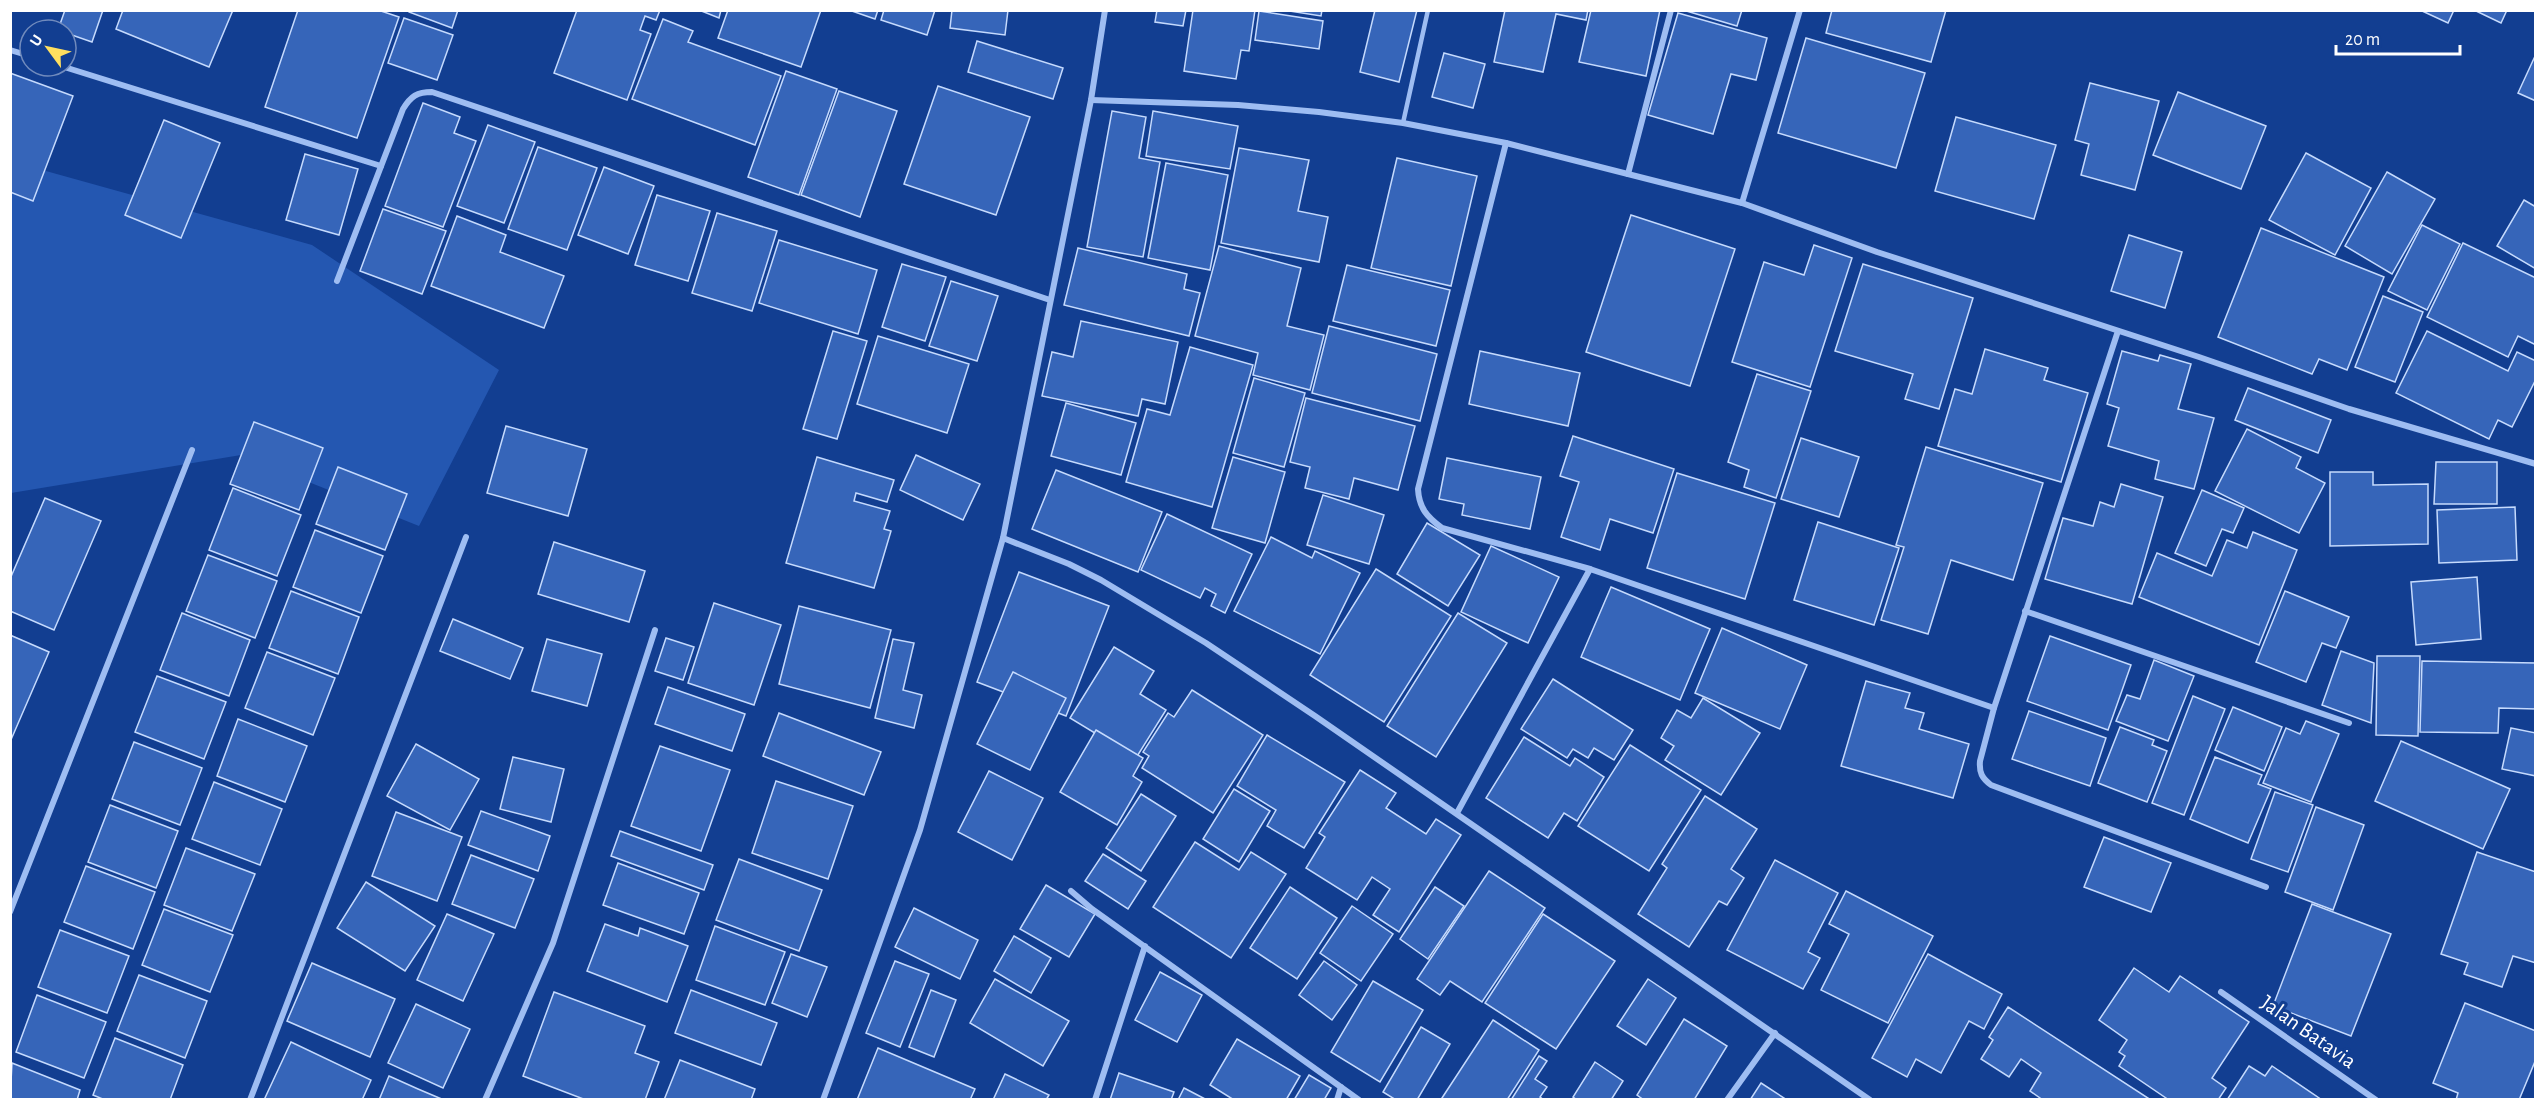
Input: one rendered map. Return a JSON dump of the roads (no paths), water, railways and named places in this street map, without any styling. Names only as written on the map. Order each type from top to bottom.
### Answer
[{"type":"street","points":[[823,1100],[920,830],[1003,538],[1091,100],[1105,10]]},
{"type":"street","points":[[1628,174],[1671,10]]},
{"type":"street","points":[[1742,203],[1800,10]]},
{"type":"street","points":[[78,71],[381,166]]},
{"type":"street","points":[[337,281],[409,99],[416,94],[432,92],[1050,300]]},
{"type":"street","points":[[1091,100],[1238,105],[1319,112],[1403,123],[1506,143],[1742,203],[1877,252],[2349,409],[2535,465]]},
{"type":"street","points":[[1506,143],[1418,489],[1418,499],[1428,518],[1442,528],[1590,569],[1994,708]]},
{"type":"street","points":[[2118,331],[1994,708],[1980,761],[1982,778],[1991,785],[2266,887]]},
{"type":"street","points":[[10,912],[192,450]]},
{"type":"street","points":[[250,1100],[466,537]]},
{"type":"street","points":[[1003,538],[1068,564],[1143,603],[1305,709],[1870,1100]]},
{"type":"street","points":[[1457,813],[1590,569]]},
{"type":"street","points":[[2025,611],[2349,723]]},
{"type":"street","points":[[485,1100],[553,943],[655,630]]},
{"type":"street","points":[[1071,891],[1092,909],[1359,1100]]},
{"type":"street","points":[[1095,1100],[1145,946]]},
{"type":"street","name":"Jalan Batavia","points":[[2221,992],[2376,1100]]},
{"type":"street","points":[[1727,1100],[1775,1033]]},
{"type":"street","points":[[1337,1100],[1341,1087]]},
{"type":"lane","points":[[1403,123],[1428,10]]}]
